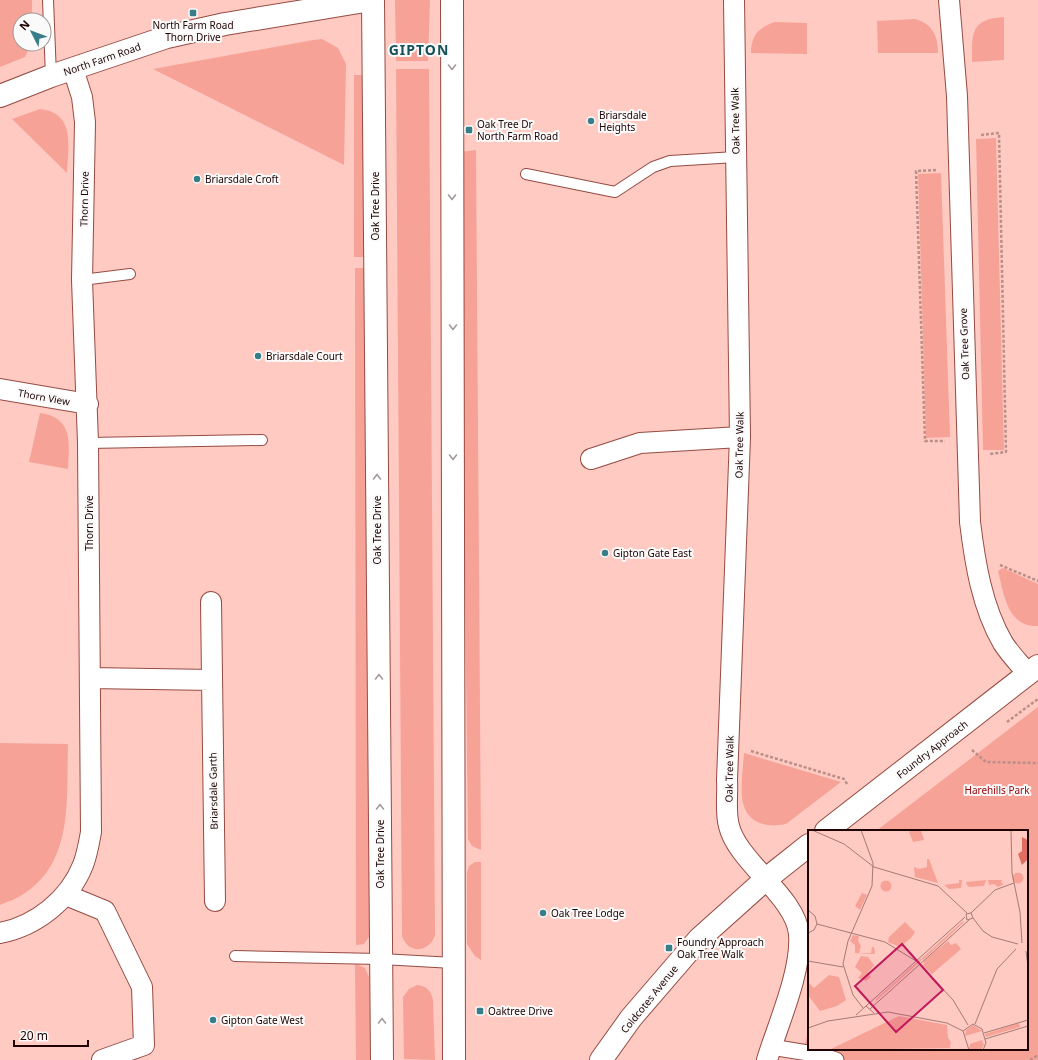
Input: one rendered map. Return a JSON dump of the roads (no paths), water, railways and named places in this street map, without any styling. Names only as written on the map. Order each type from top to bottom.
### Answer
[{"type":"street","name":"North Farm Road","points":[[0,96],[51,76],[167,37],[225,24],[372,0]]},
{"type":"street","name":"Oak Tree Drive","points":[[372,0],[382,1060]]},
{"type":"street","points":[[452,0],[454,1060]]},
{"type":"street","name":"Oak Tree Walk","points":[[734,0],[740,437],[727,780],[729,826],[738,844],[766,879]]},
{"type":"street","name":"Oak Tree Grove","points":[[948,0],[957,96],[970,522],[977,572],[991,618],[1004,643],[1033,670]]},
{"type":"street","name":"Thorn Drive","points":[[0,934],[41,918],[66,894],[83,865],[91,832],[88,404],[82,280],[85,122],[82,97],[73,69]]},
{"type":"street","name":"Thorn View","points":[[0,389],[88,404]]},
{"type":"street","points":[[591,459],[640,444],[740,437]]},
{"type":"street","name":"Briarsdale Garth","points":[[211,602],[215,901]]},
{"type":"street","name":"Foundry Approach","points":[[827,830],[1033,670]]},
{"type":"street","points":[[90,678],[212,680]]},
{"type":"street","points":[[808,846],[766,879],[794,915],[799,934],[794,977],[769,1053],[820,1055],[836,1060]]},
{"type":"street","name":"Coldcotes Avenue","points":[[602,1060],[631,1018],[699,939],[766,879]]},
{"type":"street","points":[[66,894],[105,911],[142,987],[144,1045],[102,1060]]},
{"type":"lane","points":[[48,0],[51,76]]},
{"type":"lane","points":[[526,174],[615,192],[653,167],[670,161],[736,157]]},
{"type":"lane","points":[[82,280],[130,274]]},
{"type":"lane","points":[[88,443],[262,440]]},
{"type":"lane","points":[[235,956],[381,959],[454,963]]},
{"type":"place","name":"North Farm Road Thorn Drive","points":[[193,13]]},
{"type":"place","name":"Briarsdale Heights","points":[[591,121]]},
{"type":"place","name":"Oak Tree Dr North Farm Road","points":[[469,130]]},
{"type":"place","name":"Briarsdale Croft","points":[[197,179]]},
{"type":"place","name":"Briarsdale Court","points":[[258,356]]},
{"type":"place","name":"Gipton Gate East","points":[[605,553]]},
{"type":"place","name":"Oak Tree Lodge","points":[[543,913]]},
{"type":"place","name":"Foundry Approach Oak Tree Walk","points":[[669,948]]},
{"type":"place","name":"Oaktree Drive","points":[[480,1011]]},
{"type":"place","name":"Gipton Gate West","points":[[213,1020]]},
{"type":"district","name":"GIPTON","points":[[419,50]]},
{"type":"park label","name":"Harehills Park","points":[[997,790]]}]
